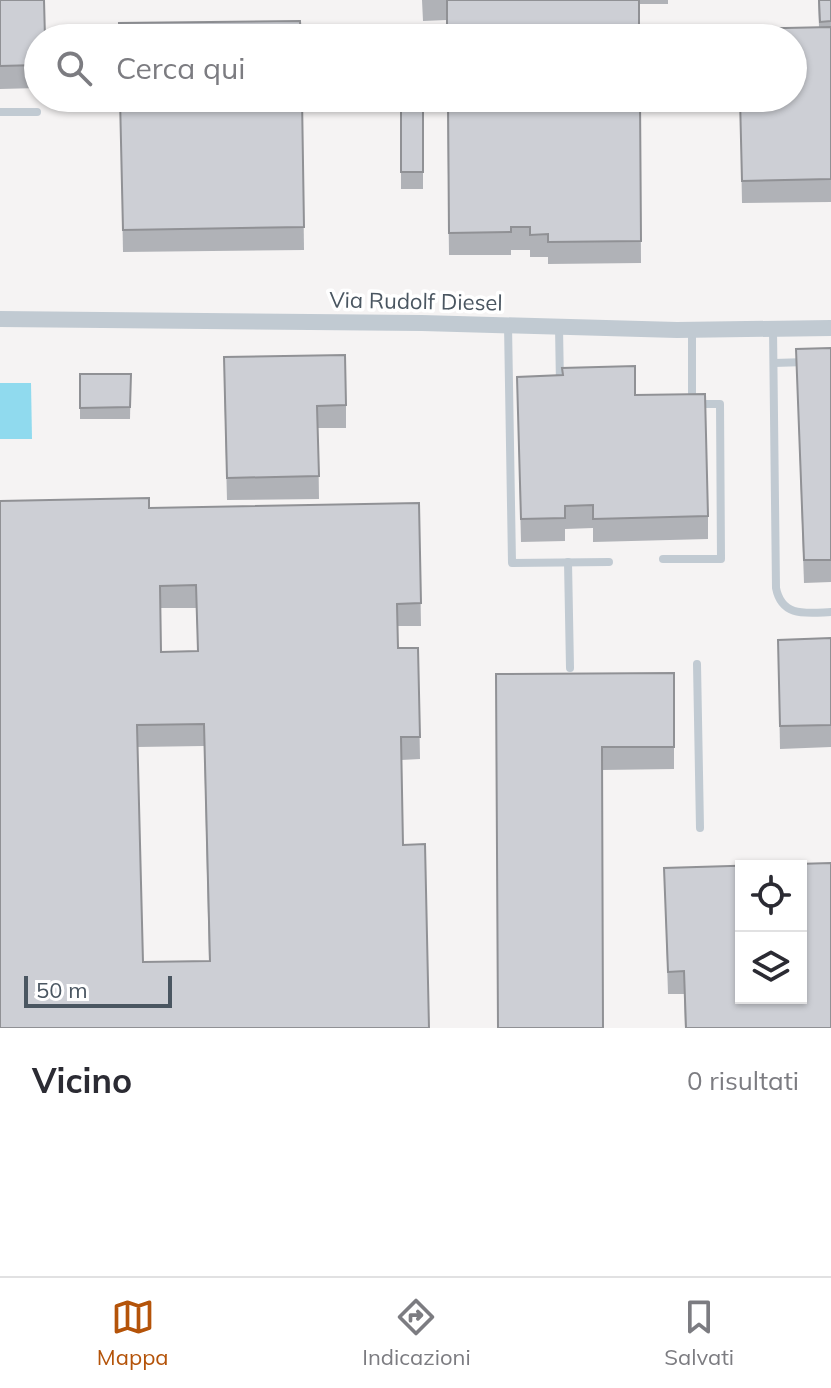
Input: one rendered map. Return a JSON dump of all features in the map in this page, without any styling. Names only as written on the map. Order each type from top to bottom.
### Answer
[{"type":"street","name":"Via Rudolf Diesel","points":[[0,319],[508,324],[692,330],[831,328]]},
{"type":"lane","points":[[0,112],[37,112]]},
{"type":"lane","points":[[508,324],[512,563],[609,562]]},
{"type":"lane","points":[[547,387],[560,387],[559,326]]},
{"type":"lane","points":[[773,329],[776,588],[785,606],[798,612],[831,612]]},
{"type":"lane","points":[[692,330],[692,404]]},
{"type":"lane","points":[[774,363],[817,362]]},
{"type":"lane","points":[[509,387],[522,387]]},
{"type":"lane","points":[[663,559],[721,559],[720,404],[677,404]]},
{"type":"lane","points":[[568,562],[570,668]]},
{"type":"lane","points":[[697,664],[700,828]]},
{"type":"water","points":[[0,383],[31,383],[32,439],[0,439]]},
{"type":"building","points":[[0,0],[44,0],[45,24],[24,24],[24,65],[0,66]]},
{"type":"building","points":[[447,0],[639,0],[639,24],[447,24]]},
{"type":"building","points":[[819,0],[831,0],[831,21],[820,22]]},
{"type":"building","points":[[300,21],[300,24],[119,24]]},
{"type":"building","points":[[831,27],[831,179],[742,181],[740,112],[807,112],[807,28]]},
{"type":"building","points":[[120,112],[302,112],[304,227],[123,230]]},
{"type":"building","points":[[401,112],[423,112],[423,172],[401,172]]},
{"type":"building","points":[[448,112],[640,112],[641,241],[548,242],[548,234],[530,235],[530,227],[511,227],[511,232],[449,233]]},
{"type":"building","points":[[831,348],[831,560],[804,560],[796,349]]},
{"type":"building","points":[[345,355],[346,405],[317,406],[319,476],[227,478],[224,357]]},
{"type":"building","points":[[635,366],[635,395],[705,394],[708,516],[593,519],[593,505],[565,506],[565,518],[521,519],[517,377],[563,375],[562,368]]},
{"type":"building","points":[[80,374],[131,374],[130,407],[80,408]]},
{"type":"building","points":[[149,498],[149,508],[419,503],[421,603],[397,604],[398,648],[418,648],[420,737],[401,737],[403,845],[425,844],[429,1028],[0,1028],[0,501]],"holes":[[[196,585],[198,651],[161,652],[160,586]],[[204,724],[210,961],[143,962],[137,725]]]},
{"type":"building","points":[[831,638],[831,725],[780,726],[778,640]]},
{"type":"building","points":[[674,673],[674,747],[602,747],[603,1028],[498,1028],[496,674]]},
{"type":"building","points":[[831,863],[831,1028],[686,1028],[684,971],[668,972],[664,868],[735,866],[735,1004],[807,1004],[807,864]]}]
